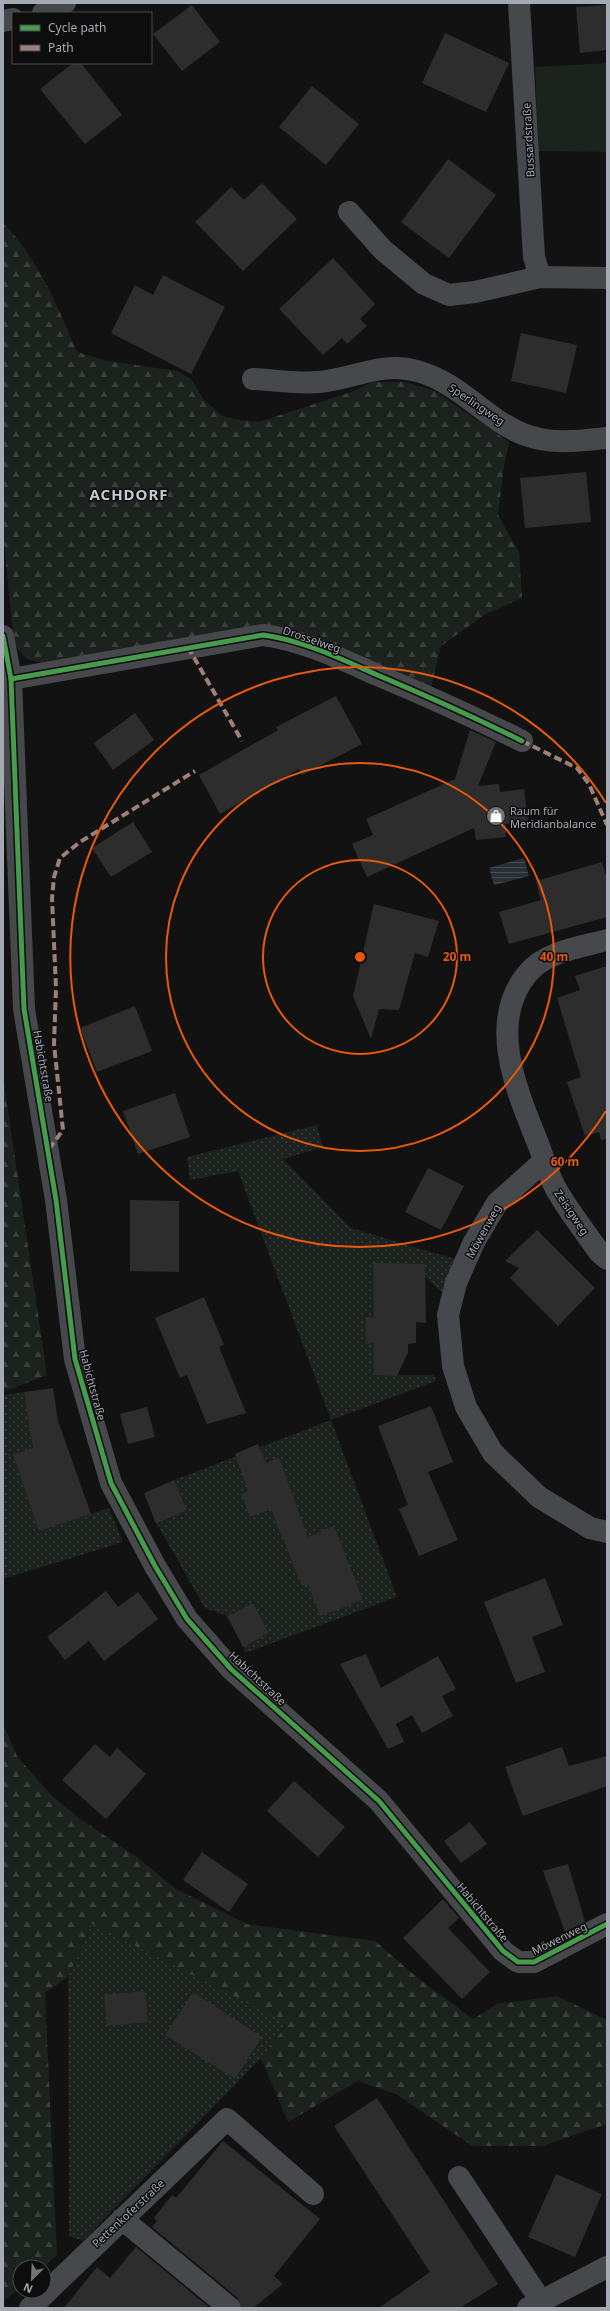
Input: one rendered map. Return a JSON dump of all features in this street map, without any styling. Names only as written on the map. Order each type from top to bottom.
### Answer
[{"type":"street","points":[[45,12],[65,3]]},
{"type":"street","name":"Bussardstraße","points":[[519,3],[534,258],[540,277]]},
{"type":"street","points":[[349,212],[383,250],[424,284],[449,295],[514,284],[540,277],[607,278]]},
{"type":"street","name":"Sperlingweg","points":[[253,379],[319,382],[383,367],[417,371],[449,384],[502,421],[524,434],[561,443],[607,438]]},
{"type":"street","name":"Drosselweg","points":[[11,678],[86,667],[263,635],[284,638],[337,657],[459,710],[522,741]]},
{"type":"street","name":"Habichtstraße","points":[[3,636],[11,678],[24,1009],[56,1200],[75,1359],[111,1483],[155,1566],[187,1619],[231,1669],[379,1801],[503,1951],[518,1962]]},
{"type":"street","points":[[544,1160],[513,1077],[508,1050],[509,1018],[515,994],[528,973],[546,958],[607,940]]},
{"type":"street","name":"Möwenweg","points":[[544,1160],[496,1203],[474,1242],[456,1283],[448,1314],[453,1366],[466,1407],[493,1454],[539,1497],[590,1528],[607,1532]]},
{"type":"street","name":"Zeisigweg","points":[[544,1160],[558,1193],[599,1252],[607,1259]]},
{"type":"street","name":"Möwenweg","points":[[518,1962],[534,1962],[607,1924]]},
{"type":"street","name":"Pettenkoferstraße","points":[[30,2308],[227,2119],[313,2194]]},
{"type":"street","points":[[459,2177],[535,2304],[607,2267]]},
{"type":"street","points":[[122,2219],[230,2308]]},
{"type":"green space","points":[[607,63],[607,152],[538,151],[535,67]]},
{"type":"green space","points":[[3,223],[27,252],[37,267],[77,352],[108,361],[177,371],[191,379],[204,400],[222,416],[239,420],[259,422],[351,392],[373,382],[405,382],[435,391],[509,442],[503,472],[498,515],[519,552],[522,598],[486,614],[441,646],[431,687],[285,638],[52,666],[27,659],[14,645],[3,531]]},
{"type":"green space","points":[[3,1077],[47,1375],[3,1392]]},
{"type":"green space","points":[[317,1125],[323,1147],[283,1159],[351,1228],[455,1259],[442,1293],[425,1277],[406,1277],[373,1264],[374,1317],[366,1317],[366,1343],[374,1343],[374,1375],[434,1375],[436,1381],[331,1420],[238,1171],[190,1180],[187,1157]]},
{"type":"green space","points":[[24,1392],[36,1447],[13,1455],[39,1531],[109,1508],[123,1542],[3,1579],[3,1395]]},
{"type":"green space","points":[[331,1420],[397,1597],[245,1653],[243,1647],[269,1633],[253,1603],[227,1616],[205,1608],[157,1524],[187,1510],[174,1480]]},
{"type":"green space","points":[[3,1724],[17,1756],[51,1795],[79,1818],[138,1858],[176,1889],[247,1924],[375,1941],[419,1979],[473,2019],[497,2004],[557,1996],[607,2020],[607,2124],[542,2146],[472,2146],[396,2094],[358,2081],[288,2122],[261,2058],[287,2024],[92,1924],[68,1977],[45,1993],[57,2255],[52,2259],[12,2259],[12,2294],[3,2302]]},
{"type":"green space","points":[[92,1924],[287,2023],[261,2058],[83,2241],[69,2236],[68,1977]]},
{"type":"shaded area","points":[[524,858],[529,876],[494,885],[489,868]]},
{"type":"building","points":[[192,5],[220,42],[182,71],[153,34]]},
{"type":"building","points":[[607,5],[607,50],[580,53],[576,7]]},
{"type":"building","points":[[445,33],[509,63],[486,112],[422,83]]},
{"type":"building","points":[[72,64],[82,64],[122,115],[85,144],[40,89]]},
{"type":"building","points":[[312,86],[359,124],[326,165],[279,127]]},
{"type":"building","points":[[448,159],[496,195],[449,258],[401,222]]},
{"type":"building","points":[[262,183],[297,219],[243,271],[195,222],[231,187],[244,200]]},
{"type":"building","points":[[333,258],[375,304],[360,319],[367,326],[347,344],[342,338],[323,355],[279,309]]},
{"type":"building","points":[[163,275],[225,307],[191,374],[111,333],[135,285],[153,295]]},
{"type":"building","points":[[521,333],[577,345],[566,393],[511,381]]},
{"type":"building","points":[[586,472],[591,522],[525,528],[520,478]]},
{"type":"building","points":[[336,696],[362,744],[302,775],[299,769],[220,814],[199,775],[278,730],[276,727]]},
{"type":"building","points":[[135,713],[154,740],[113,770],[94,743]]},
{"type":"building","points":[[470,730],[496,742],[478,786],[499,784],[500,792],[524,789],[528,821],[505,824],[506,837],[476,840],[474,828],[367,877],[352,844],[373,835],[366,819],[455,779]]},
{"type":"building","points":[[133,822],[152,852],[111,877],[92,848]]},
{"type":"building","points":[[602,862],[607,879],[607,917],[509,944],[499,912],[541,900],[536,881]]},
{"type":"building","points":[[374,904],[439,921],[428,957],[415,953],[399,1010],[379,1009],[371,1039],[353,996]]},
{"type":"building","points":[[607,966],[607,1139],[601,1140],[599,1132],[585,1136],[567,1082],[581,1077],[557,998],[580,990],[575,976]]},
{"type":"building","points":[[135,1006],[152,1051],[97,1072],[80,1028]]},
{"type":"building","points":[[175,1093],[190,1137],[138,1154],[123,1111]]},
{"type":"building","points":[[428,1168],[464,1186],[441,1230],[405,1212]]},
{"type":"building","points":[[130,1200],[179,1201],[179,1272],[130,1271]]},
{"type":"building","points":[[537,1230],[595,1288],[558,1326],[510,1278],[519,1268],[505,1261]]},
{"type":"building","points":[[373,1263],[425,1264],[426,1323],[416,1322],[416,1343],[408,1344],[408,1352],[397,1376],[374,1375],[374,1343],[366,1344],[366,1317],[374,1317]]},
{"type":"building","points":[[204,1297],[224,1345],[219,1347],[246,1413],[207,1424],[187,1375],[180,1378],[155,1318]]},
{"type":"building","points":[[53,1388],[58,1421],[91,1514],[39,1531],[13,1455],[33,1448],[24,1392]]},
{"type":"building","points":[[431,1406],[453,1462],[428,1472],[458,1540],[419,1556],[399,1509],[408,1505],[378,1426]]},
{"type":"building","points":[[147,1407],[155,1437],[128,1444],[120,1414]]},
{"type":"building","points":[[258,1444],[266,1463],[279,1458],[308,1537],[334,1526],[363,1600],[320,1616],[308,1584],[302,1586],[271,1509],[250,1517],[241,1494],[248,1491],[235,1454]]},
{"type":"building","points":[[174,1480],[187,1510],[156,1524],[144,1493]]},
{"type":"building","points":[[545,1578],[563,1625],[532,1637],[545,1672],[516,1683],[484,1602]]},
{"type":"building","points":[[106,1591],[118,1607],[138,1592],[158,1619],[104,1661],[89,1641],[65,1660],[47,1637]]},
{"type":"building","points":[[253,1603],[269,1633],[243,1647],[227,1616]]},
{"type":"building","points":[[366,1654],[381,1688],[438,1656],[456,1689],[442,1696],[453,1716],[422,1733],[412,1715],[396,1724],[404,1742],[388,1749],[340,1664]]},
{"type":"building","points":[[95,1744],[110,1757],[117,1748],[146,1774],[106,1819],[62,1780]]},
{"type":"building","points":[[562,1747],[569,1766],[607,1756],[607,1786],[523,1816],[505,1767]]},
{"type":"building","points":[[294,1781],[345,1827],[318,1857],[267,1811]]},
{"type":"building","points":[[470,1822],[487,1844],[461,1863],[444,1841]]},
{"type":"building","points":[[202,1852],[248,1884],[229,1912],[183,1880]]},
{"type":"building","points":[[568,1864],[585,1922],[565,1932],[543,1871]]},
{"type":"building","points":[[443,1899],[459,1918],[448,1928],[490,1972],[462,1999],[403,1938]]},
{"type":"building","points":[[145,1991],[148,2022],[107,2026],[104,1995]]},
{"type":"building","points":[[193,1992],[262,2037],[235,2079],[165,2035]]},
{"type":"building","points":[[377,2098],[498,2284],[460,2308],[379,2308],[430,2272],[334,2126]]},
{"type":"building","points":[[223,2141],[320,2219],[274,2276],[283,2284],[253,2308],[242,2308],[238,2298],[152,2227],[157,2221],[154,2218],[172,2195],[176,2198]]},
{"type":"building","points":[[556,2174],[602,2194],[575,2257],[528,2237]]},
{"type":"building","points":[[136,2247],[210,2308],[64,2308],[97,2267],[110,2278]]},
{"type":"marked path","points":[[188,647],[242,741]]},
{"type":"marked path","points":[[522,741],[577,768],[589,784],[607,825]]},
{"type":"marked path","points":[[49,1149],[63,1130],[54,1044],[56,988],[52,898],[54,877],[60,858],[80,842],[195,771]]},
{"type":"cycle path","points":[[11,679],[263,635],[278,637],[306,645],[334,656],[449,706],[522,741]]},
{"type":"cycle path","points":[[3,636],[11,679],[24,1009],[56,1200],[75,1359],[111,1483],[155,1566],[187,1619],[231,1669],[379,1801],[503,1951],[518,1962],[534,1962],[607,1924]]},
{"type":"place","name":"Raum für Meridianbalance","points":[[496,816]]},
{"type":"district","name":"ACHDORF","points":[[129,494]]}]
